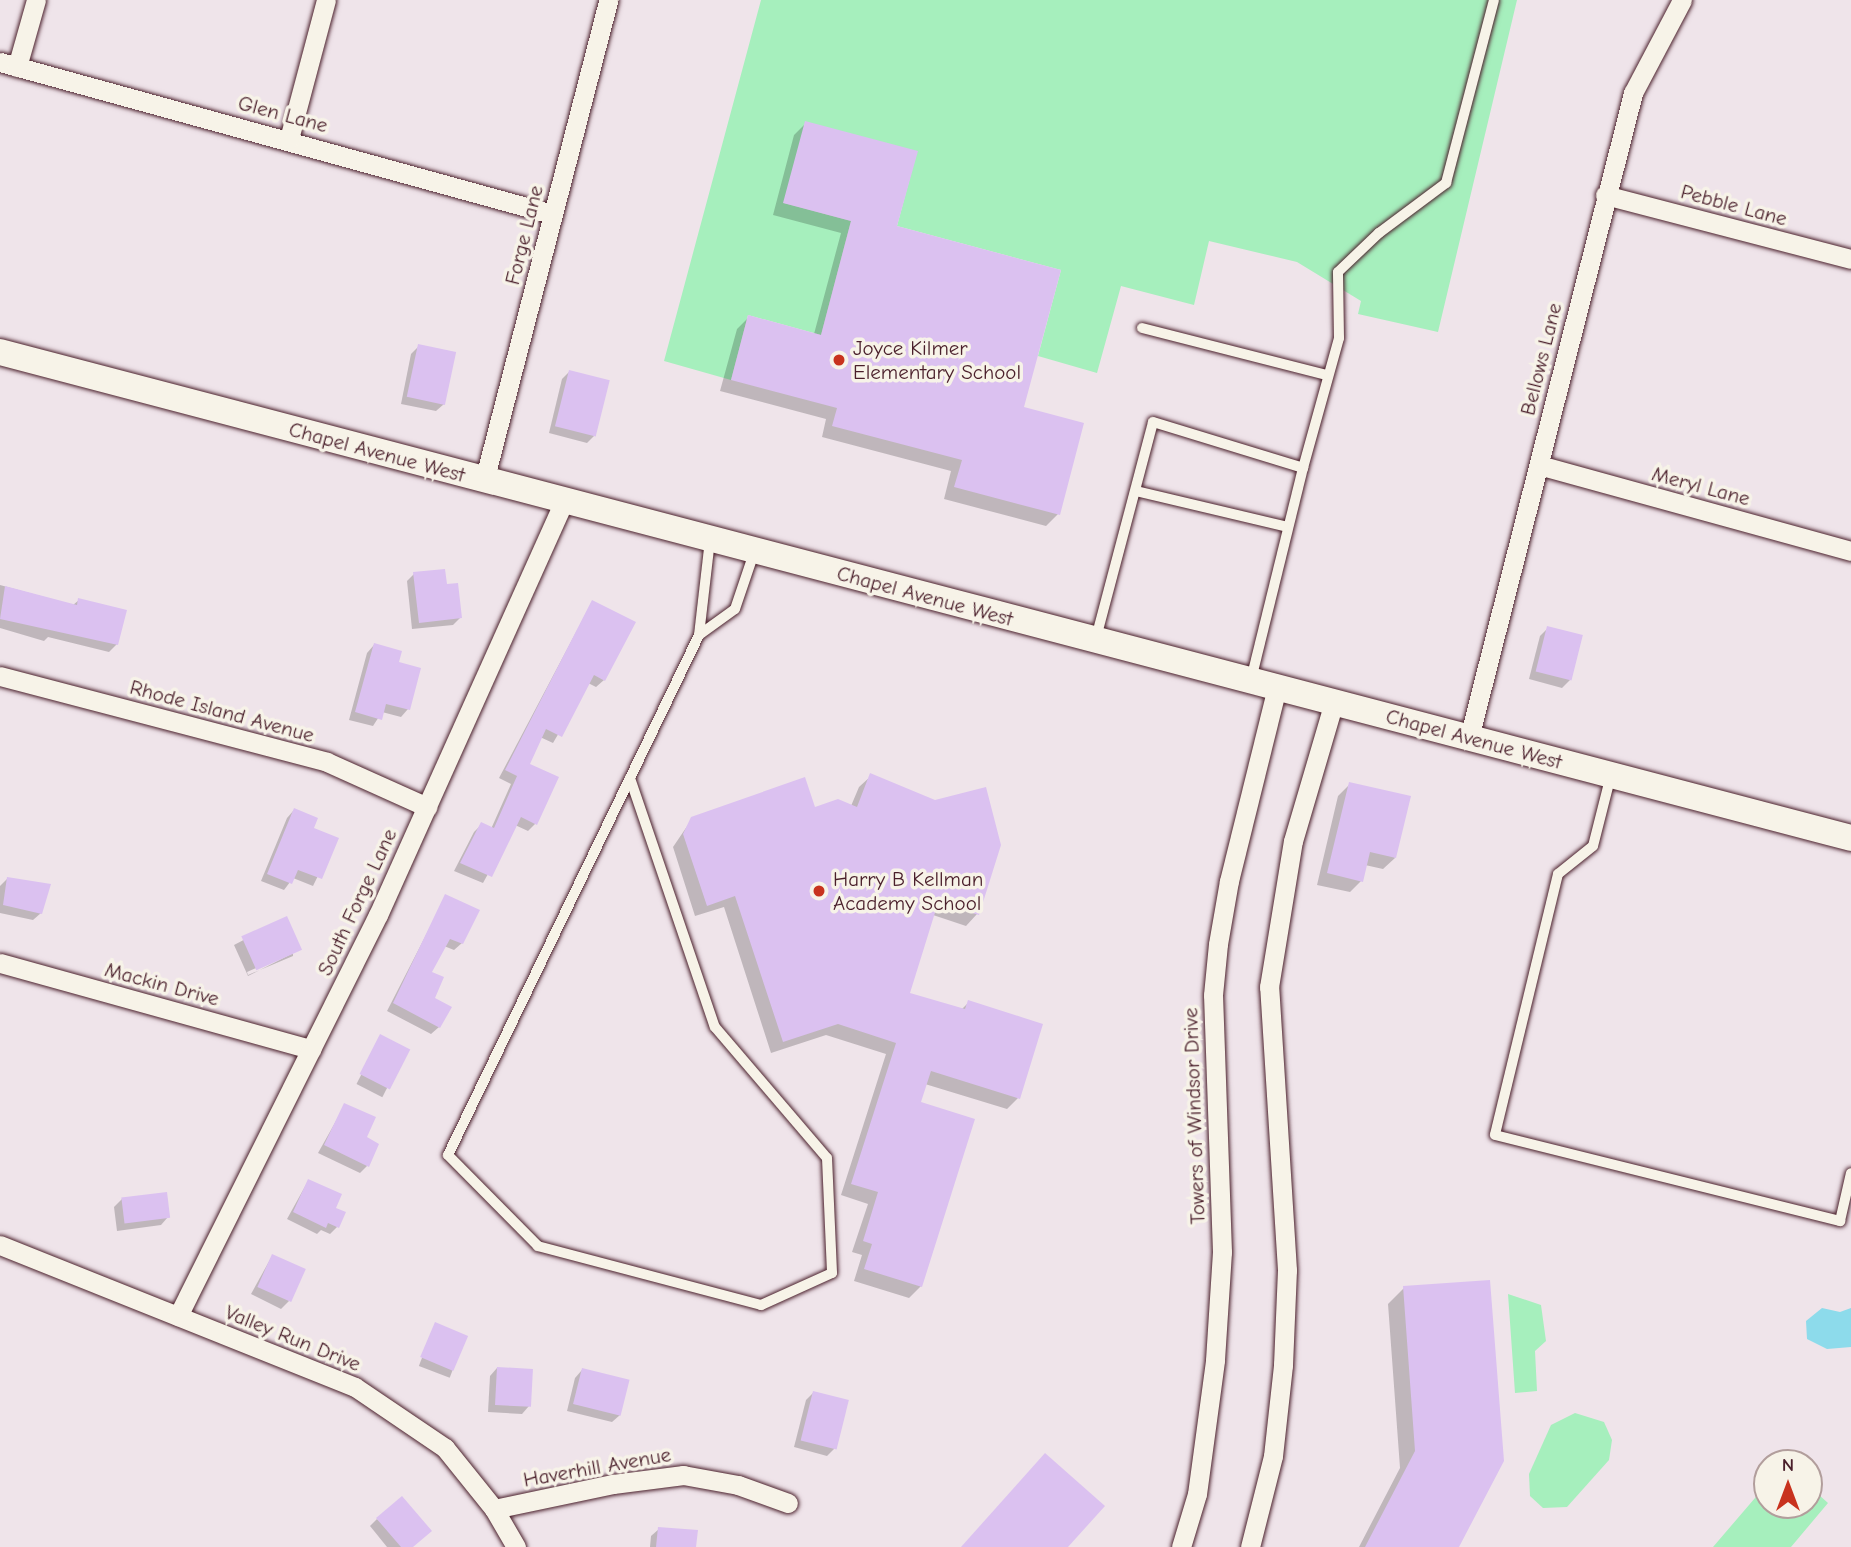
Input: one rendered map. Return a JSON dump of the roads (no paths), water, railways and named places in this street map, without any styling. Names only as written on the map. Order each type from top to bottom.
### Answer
[{"type":"main road","name":"Chapel Avenue West","points":[[0,352],[1851,838]]},
{"type":"street","points":[[9,64],[36,0]]},
{"type":"street","points":[[289,139],[326,0]]},
{"type":"street","name":"Forge Lane","points":[[484,481],[608,0]]},
{"type":"street","name":"Bellows Lane","points":[[1469,738],[1633,93],[1682,0]]},
{"type":"street","name":"Glen Lane","points":[[9,64],[289,139],[552,214]]},
{"type":"street","name":"Pebble Lane","points":[[1605,195],[1851,259]]},
{"type":"street","name":"Meryl Lane","points":[[1539,465],[1851,551]]},
{"type":"street","name":"South Forge Lane","points":[[178,1315],[311,1049],[427,807],[564,502]]},
{"type":"street","name":"Rhode Island Avenue","points":[[0,676],[327,762],[427,807]]},
{"type":"street","name":"Towers of Windsor Drive","points":[[1185,1546],[1197,1494],[1219,1306],[1222,1252],[1213,995],[1228,881],[1264,684]]},
{"type":"street","points":[[1250,1547],[1273,1456],[1287,1270],[1269,986],[1293,841],[1334,702]]},
{"type":"street","name":"Mackin Drive","points":[[0,963],[311,1049]]},
{"type":"street","name":"Valley Run Drive","points":[[0,1245],[355,1387],[402,1415],[445,1448],[494,1509],[516,1547]]},
{"type":"street","name":"Haverhill Avenue","points":[[494,1509],[613,1484],[683,1475],[738,1485],[788,1503]]},
{"type":"lane","points":[[1264,684],[1288,527],[1341,321],[1335,299],[1338,272],[1379,233],[1446,183],[1493,0]]},
{"type":"lane","points":[[1142,328],[1327,375]]},
{"type":"lane","points":[[1096,640],[1153,422],[1303,468]]},
{"type":"lane","points":[[1136,491],[1288,527]]},
{"type":"lane","points":[[630,778],[715,1027],[827,1158],[832,1273],[761,1305],[538,1246],[448,1155],[699,635],[710,540]]},
{"type":"lane","points":[[699,635],[735,609],[754,551]]},
{"type":"lane","points":[[1611,775],[1593,846],[1558,874],[1495,1135],[1851,1224]]},
{"type":"lane","points":[[1840,1221],[1851,1173]]},
{"type":"water","points":[[1822,1308],[1840,1312],[1851,1308],[1851,1347],[1827,1349],[1807,1339],[1806,1321]]},
{"type":"place","name":"Joyce Kilmer Elementary School","points":[[839,360]]},
{"type":"place","name":"Harry B Kellman Academy School","points":[[819,891]]}]
